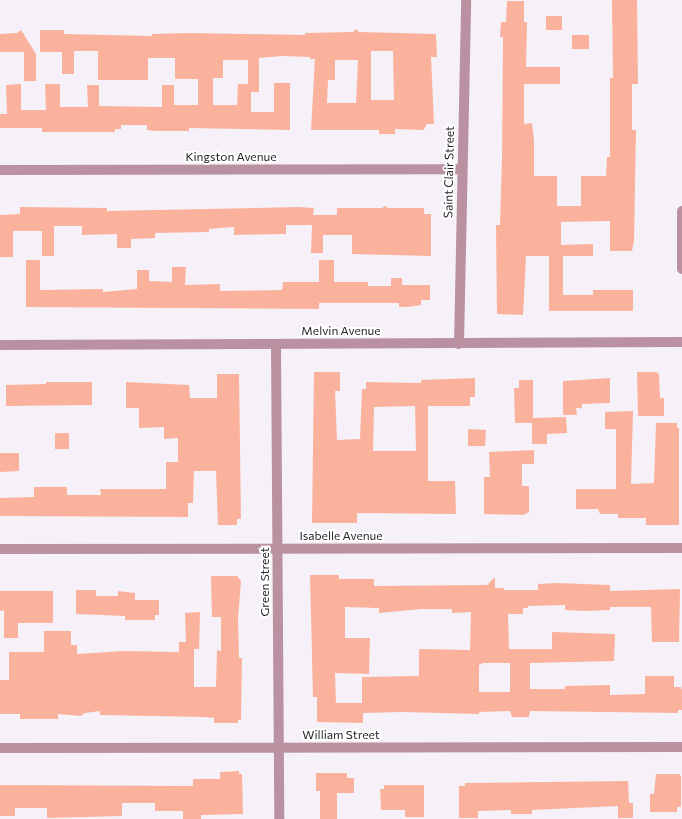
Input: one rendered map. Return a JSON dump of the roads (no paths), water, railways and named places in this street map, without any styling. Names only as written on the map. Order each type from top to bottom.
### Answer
[{"type":"street","name":"Saint Clair Street","points":[[458,344],[466,0]]},
{"type":"street","name":"Kingston Avenue","points":[[0,170],[462,169]]},
{"type":"street","points":[[682,211],[682,269]]},
{"type":"street","name":"Melvin Avenue","points":[[0,345],[682,342]]},
{"type":"street","name":"Green Street","points":[[276,344],[279,819]]},
{"type":"street","name":"Isabelle Avenue","points":[[0,550],[682,548]]},
{"type":"street","name":"William Street","points":[[0,748],[682,747]]}]
